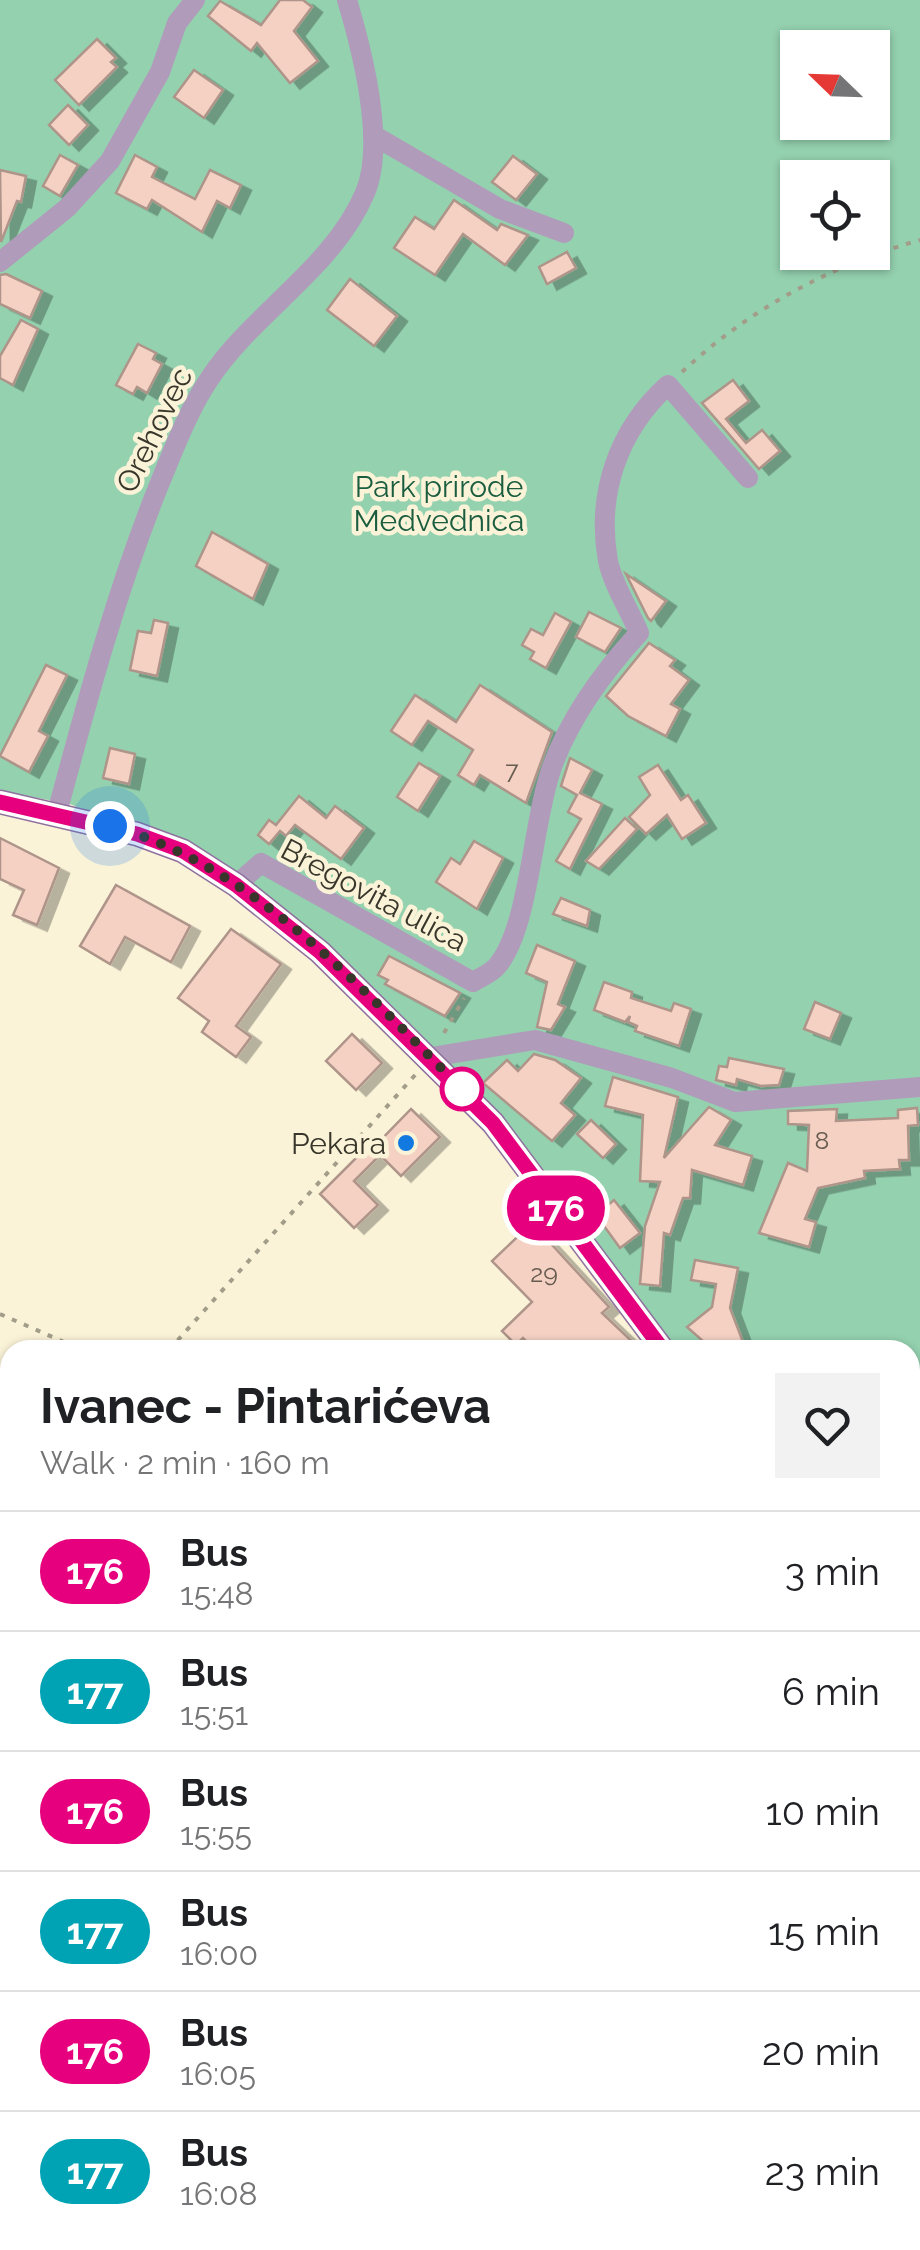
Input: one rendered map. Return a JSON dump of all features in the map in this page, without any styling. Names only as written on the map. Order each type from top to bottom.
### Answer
[{"type":"main road","points":[[0,802],[57,813],[183,851],[236,885],[320,952],[493,1123],[656,1340]]},
{"type":"street","points":[[0,262],[67,208],[110,161],[151,90],[178,22],[196,0]]},
{"type":"street","name":"Orehovec","points":[[57,813],[141,528],[180,433],[208,380],[253,322],[308,273],[366,192],[373,135],[360,48],[347,0]]},
{"type":"street","points":[[373,135],[500,209],[564,233]]},
{"type":"street","points":[[668,385],[748,478]]},
{"type":"street","name":"Bregovita ulica","points":[[236,885],[261,863],[473,982],[496,968],[517,933],[540,806],[574,722],[617,657],[640,633],[608,563],[608,492],[616,452],[645,406],[668,385]]},
{"type":"street","points":[[430,1057],[534,1040],[672,1078],[735,1102],[920,1087]]},
{"type":"lane","points":[[240,2250],[368,2250]]},
{"type":"path","points":[[668,385],[723,333],[854,259],[920,240]]},
{"type":"path","points":[[178,1340],[430,1057],[473,982]]},
{"type":"path","points":[[0,1314],[59,1340]]},
{"type":"green space","name":"Park prirode Medvednica","points":[[0,0],[920,0],[920,1340],[655,1340],[514,1151],[320,952],[170,848],[70,804],[0,791]]},
{"type":"building","points":[[280,0],[303,0],[312,7],[294,31],[318,61],[290,83],[257,43],[251,51],[208,16],[220,1],[261,25]]},
{"type":"building","points":[[97,39],[116,58],[111,62],[117,67],[79,105],[55,80]]},
{"type":"building","points":[[194,70],[223,90],[204,118],[174,97]]},
{"type":"building","points":[[68,105],[88,125],[69,145],[49,125]]},
{"type":"building","points":[[60,155],[78,165],[60,196],[43,186]]},
{"type":"building","points":[[135,155],[157,167],[152,177],[195,199],[210,170],[241,185],[230,208],[217,201],[202,232],[152,200],[147,209],[116,193]]},
{"type":"building","points":[[513,156],[537,174],[516,200],[492,182]]},
{"type":"building","points":[[0,170],[26,176],[21,202],[17,201],[1,242]]},
{"type":"building","points":[[454,200],[497,230],[501,224],[528,235],[505,265],[463,234],[435,275],[394,248],[415,217],[434,229]]},
{"type":"building","points":[[567,252],[576,268],[547,284],[539,267]]},
{"type":"building","points":[[6,274],[42,291],[30,318],[0,304],[0,275]]},
{"type":"building","points":[[350,279],[397,316],[374,346],[327,310]]},
{"type":"building","points":[[21,320],[38,329],[13,385],[0,378],[0,356]]},
{"type":"building","points":[[138,344],[156,353],[153,359],[162,364],[147,393],[137,387],[133,394],[116,385]]},
{"type":"building","points":[[733,380],[749,401],[726,419],[746,443],[762,430],[780,451],[759,469],[702,403]]},
{"type":"building","points":[[212,532],[268,564],[253,599],[196,566]]},
{"type":"building","points":[[626,574],[666,601],[651,621],[648,618]]},
{"type":"building","points":[[589,612],[621,628],[605,652],[576,637]]},
{"type":"building","points":[[555,613],[571,622],[546,668],[530,659],[534,652],[522,645],[531,629],[543,635]]},
{"type":"building","points":[[154,620],[168,623],[157,676],[130,670],[138,631],[151,633]]},
{"type":"building","points":[[649,643],[675,660],[670,666],[689,680],[671,704],[680,709],[666,736],[628,716],[606,696]]},
{"type":"building","points":[[46,665],[67,675],[39,731],[48,736],[29,772],[0,756]]},
{"type":"building","points":[[480,685],[552,732],[526,803],[480,775],[474,785],[458,775],[473,750],[428,721],[412,745],[391,731],[415,695],[456,722]]},
{"type":"building","points":[[110,748],[135,754],[129,784],[103,778]]},
{"type":"building","points":[[570,758],[592,770],[580,793],[602,804],[570,869],[556,861],[581,819],[568,812],[577,795],[561,786]]},
{"type":"building","points":[[419,763],[440,776],[418,811],[397,797]]},
{"type":"building","points":[[658,765],[681,800],[688,795],[706,823],[682,839],[667,815],[646,834],[629,817],[650,795],[639,777]]},
{"type":"building","points":[[299,796],[326,818],[335,806],[364,828],[341,859],[295,825],[286,836],[280,831],[269,844],[258,835],[269,820],[276,825]]},
{"type":"building","points":[[625,818],[637,829],[599,869],[586,861]]},
{"type":"building","points":[[0,838],[59,868],[37,925],[13,915],[24,890],[0,879]]},
{"type":"building","points":[[474,841],[503,858],[477,909],[436,882],[451,858],[460,864]]},
{"type":"building","points":[[116,885],[190,926],[171,962],[125,937],[110,964],[80,946]]},
{"type":"building","points":[[561,898],[590,910],[587,926],[553,914]]},
{"type":"building","points":[[231,929],[281,964],[236,1026],[251,1037],[236,1057],[202,1032],[209,1021],[178,998]]},
{"type":"building","points":[[537,945],[575,961],[558,1004],[565,1007],[551,1030],[537,1027],[547,982],[526,973]]},
{"type":"building","points":[[389,956],[460,993],[445,1016],[385,984],[388,980],[378,975]]},
{"type":"building","points":[[604,982],[632,992],[631,998],[671,1011],[674,1003],[691,1009],[679,1046],[635,1031],[637,1026],[628,1022],[630,1016],[625,1022],[594,1010]]},
{"type":"building","points":[[815,1002],[841,1013],[830,1039],[804,1029]]},
{"type":"building","points":[[352,1034],[382,1063],[356,1090],[326,1061]]},
{"type":"building","points":[[534,1054],[555,1060],[581,1078],[561,1103],[575,1115],[552,1141],[483,1083],[507,1060],[518,1071]]},
{"type":"building","points":[[729,1058],[784,1069],[779,1085],[761,1086],[737,1079],[736,1085],[716,1080],[719,1066],[727,1067]]},
{"type":"building","points":[[613,1077],[678,1097],[664,1158],[709,1107],[731,1120],[715,1145],[752,1156],[743,1185],[692,1170],[690,1198],[683,1198],[670,1235],[664,1233],[660,1286],[640,1284],[645,1226],[660,1182],[640,1181],[643,1115],[605,1106]]},
{"type":"building","points":[[917,1108],[918,1125],[908,1126],[909,1160],[899,1160],[900,1169],[864,1171],[865,1178],[818,1188],[805,1219],[816,1222],[809,1247],[759,1233],[788,1163],[807,1171],[809,1125],[788,1124],[788,1111],[837,1109],[836,1121],[898,1118],[898,1110]]},
{"type":"building","name":"Pekara","points":[[411,1109],[440,1137],[401,1176],[373,1148]]},
{"type":"building","points":[[591,1120],[616,1144],[603,1158],[577,1134]]},
{"type":"building","points":[[367,1147],[378,1157],[354,1181],[378,1205],[354,1228],[320,1194]]},
{"type":"building","points":[[614,1200],[640,1233],[620,1248],[596,1215]]},
{"type":"building","points":[[532,1223],[609,1307],[602,1313],[630,1340],[511,1340],[502,1331],[532,1302],[492,1261]]},
{"type":"building","points":[[695,1260],[738,1268],[730,1308],[742,1340],[702,1340],[687,1327],[712,1307],[716,1284],[691,1280]]},
{"type":"bus line","name":"176","points":[[0,802],[137,834],[183,851],[236,885],[320,952],[462,1088],[493,1123],[656,1340]]},
{"type":"place","name":"Pekara","points":[[406,1143]]},
{"type":"route","points":[[110,826],[183,851],[236,885],[320,952],[462,1089]]}]
